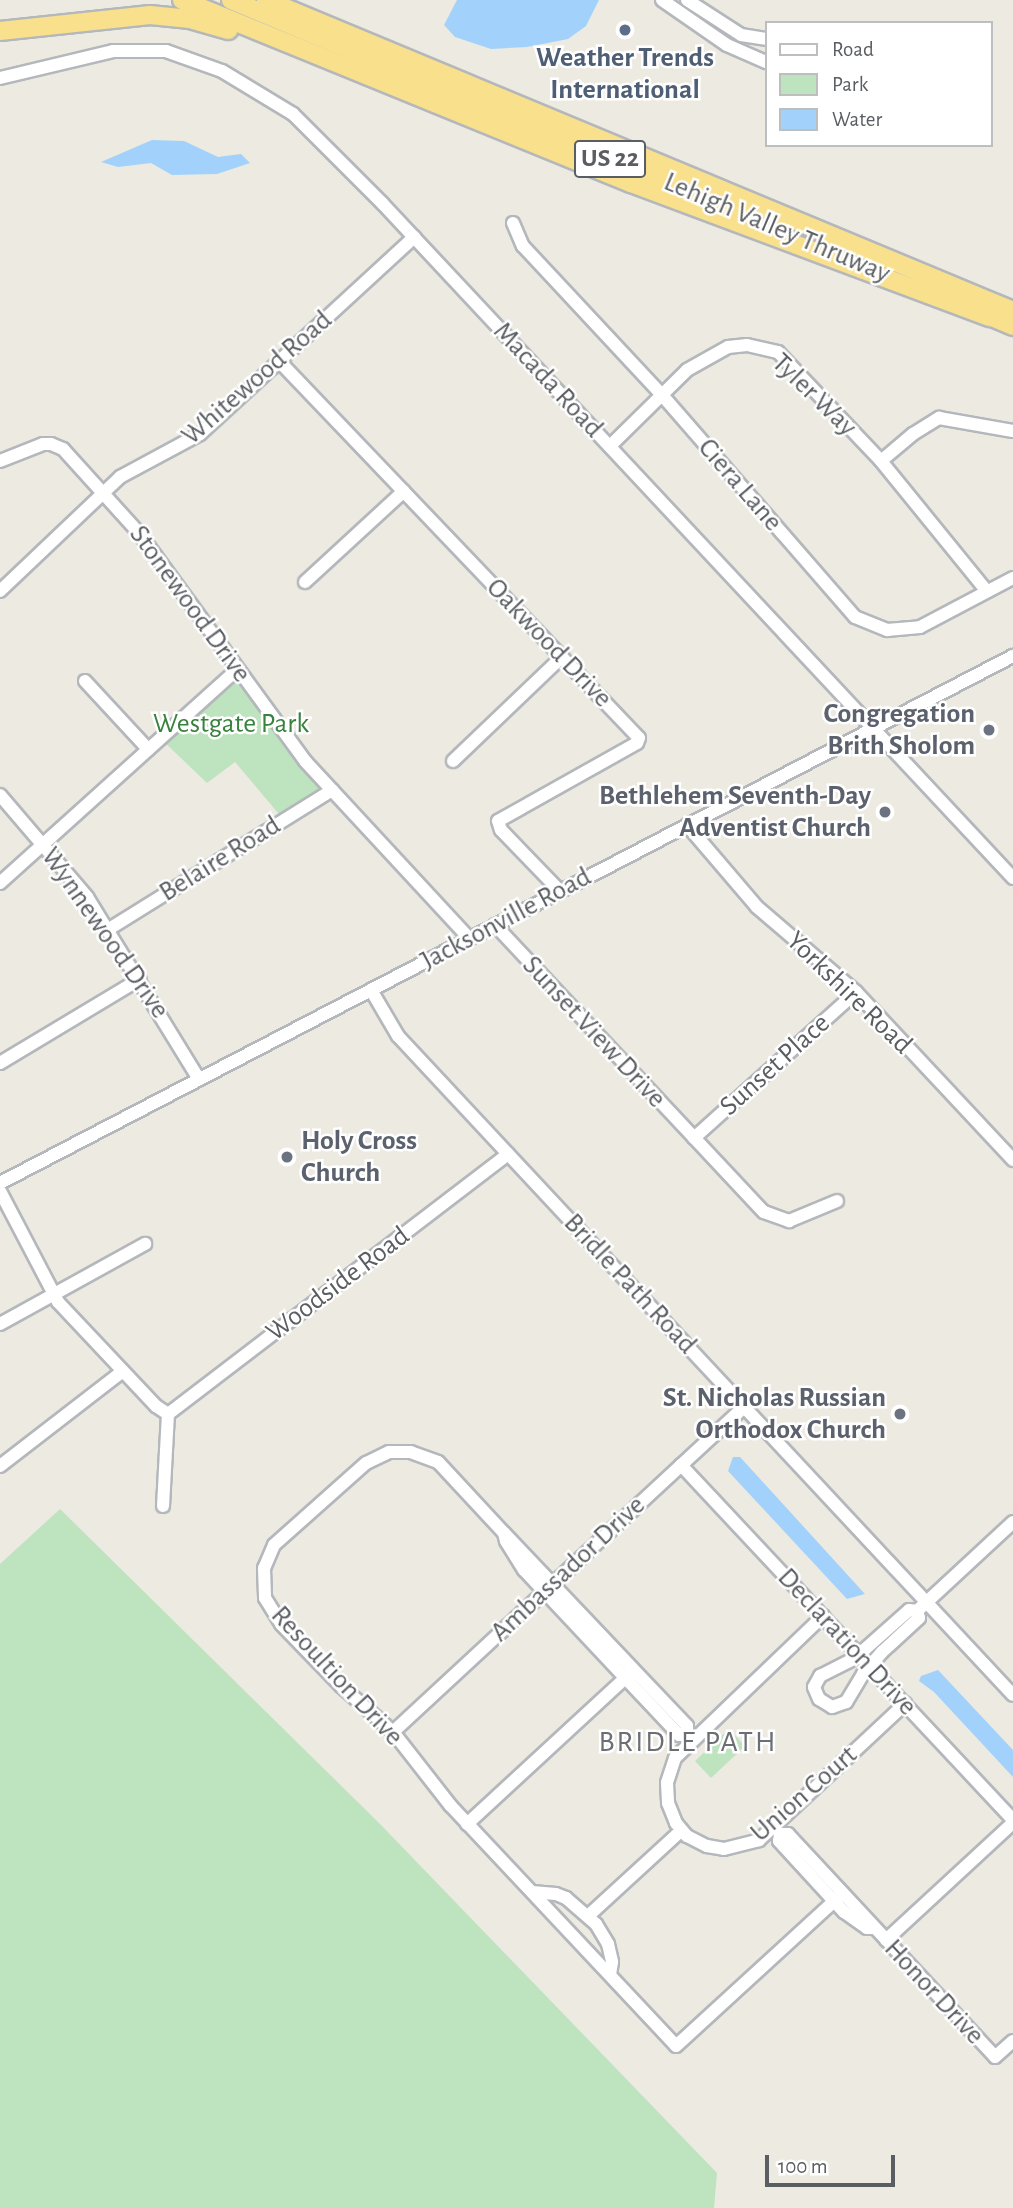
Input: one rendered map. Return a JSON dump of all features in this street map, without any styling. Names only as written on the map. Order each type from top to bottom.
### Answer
[{"type":"highway","points":[[182,0],[631,183],[990,317]]},
{"type":"highway","name":"Lehigh Valley Thruway","points":[[231,0],[1013,326]]},
{"type":"highway","name":"Lehigh Valley Thruway","points":[[265,0],[1013,311]]},
{"type":"highway","points":[[285,0],[344,33]]},
{"type":"highway","points":[[0,31],[125,16],[176,16],[217,26],[413,92]]},
{"type":"street","points":[[662,0],[727,46],[764,61]]},
{"type":"street","points":[[687,0],[741,35],[764,39]]},
{"type":"street","name":"Macada Road","points":[[0,78],[125,50],[166,51],[190,57],[240,80],[293,114],[414,237],[1013,878]]},
{"type":"street","name":"Ciera Lane","points":[[513,223],[523,246],[662,396],[855,617],[887,630],[920,627],[1013,578]]},
{"type":"street","name":"Whitewood Road","points":[[0,591],[104,491],[130,470],[189,442],[414,237]]},
{"type":"street","name":"Tyler Way","points":[[610,446],[687,370],[728,347],[747,345],[778,352],[881,461],[986,590]]},
{"type":"street","name":"Oakwood Drive","points":[[279,362],[639,738],[637,743],[498,821],[501,830],[560,891]]},
{"type":"street","points":[[881,461],[913,434],[939,418],[1013,431]]},
{"type":"street","name":"Stonewood Drive","points":[[0,461],[51,444],[63,449],[104,491],[139,533],[306,762],[469,938]]},
{"type":"street","points":[[305,582],[404,491]]},
{"type":"street","name":"Jacksonville Road","points":[[0,1183],[1013,656]]},
{"type":"street","points":[[453,761],[562,657]]},
{"type":"street","points":[[0,883],[238,669]]},
{"type":"street","points":[[85,681],[148,749]]},
{"type":"street","name":"Belaire Road","points":[[109,929],[332,790]]},
{"type":"street","name":"Wynnewood Drive","points":[[0,795],[45,845],[109,929],[198,1080]]},
{"type":"street","name":"Yorkshire Road","points":[[687,825],[758,907],[856,992],[1013,1160]]},
{"type":"street","name":"Sunset View Drive","points":[[495,925],[750,1199],[776,1218],[789,1221],[837,1201]]},
{"type":"street","points":[[0,1063],[140,979]]},
{"type":"street","name":"Bridle Path Road","points":[[371,990],[398,1036],[744,1407],[922,1607],[1013,1695]]},
{"type":"street","name":"Sunset Place","points":[[694,1138],[856,992]]},
{"type":"street","name":"Woodside Road","points":[[168,1414],[508,1154]]},
{"type":"street","points":[[0,1191],[54,1296],[123,1371],[168,1414],[163,1507]]},
{"type":"street","points":[[0,1324],[145,1244]]},
{"type":"street","points":[[0,1466],[123,1371]]},
{"type":"street","name":"Ambassador Drive","points":[[393,1732],[744,1407]]},
{"type":"street","name":"Resoultion Drive","points":[[689,1737],[679,1735],[630,1673],[438,1462],[417,1453],[399,1451],[366,1463],[275,1545],[268,1555],[263,1582],[268,1604],[275,1617],[341,1686],[393,1732],[467,1824],[676,2046],[838,1897]]},
{"type":"street","name":"Declaration Drive","points":[[681,1465],[1013,1821]]},
{"type":"street","points":[[922,1607],[919,1618],[870,1666],[843,1704],[829,1707],[819,1699],[814,1687],[820,1676],[859,1654],[909,1610],[922,1607],[1013,1522]]},
{"type":"street","points":[[588,1916],[682,1830],[670,1810],[667,1783],[674,1758],[689,1737],[823,1616]]},
{"type":"street","points":[[467,1824],[630,1673]]},
{"type":"street","name":"Union Court","points":[[682,1830],[699,1843],[724,1849],[751,1844],[777,1830],[905,1704]]},
{"type":"street","points":[[886,1940],[1013,1821]]},
{"type":"street","name":"Honor Drive","points":[[777,1830],[788,1834],[838,1897],[872,1923],[873,1928],[995,2057],[1013,2041]]},
{"type":"street","points":[[532,1892],[556,1894],[588,1916],[608,1944],[612,1962],[610,1975]]},
{"type":"green space","name":"Westgate Park","points":[[238,669],[332,790],[284,820],[235,762],[207,783],[160,738]]},
{"type":"green space","points":[[60,1509],[380,1824],[717,2173],[714,2208],[0,2208],[0,1564]]},
{"type":"green space","points":[[729,1729],[745,1746],[711,1778],[695,1761]]},
{"type":"water","points":[[457,0],[599,0],[586,26],[568,39],[527,47],[491,49],[455,37],[444,25]]},
{"type":"water","points":[[152,140],[184,141],[218,157],[241,154],[250,163],[217,174],[172,175],[151,163],[118,167],[101,162]]},
{"type":"water","points":[[733,1457],[740,1457],[865,1594],[847,1599],[728,1471]]},
{"type":"water","points":[[938,1670],[1013,1750],[1013,1777],[934,1692],[919,1681],[921,1676]]},
{"type":"place","name":"Weather Trends International","points":[[625,30]]},
{"type":"place","name":"Congregation Brith Sholom","points":[[989,730]]},
{"type":"place","name":"Bethlehem Seventh-Day Adventist Church","points":[[885,812]]},
{"type":"place","name":"Holy Cross Church","points":[[287,1157]]},
{"type":"place","name":"St. Nicholas Russian Orthodox Church","points":[[900,1414]]},
{"type":"district","name":"BRIDLE PATH","points":[[688,1742]]}]
